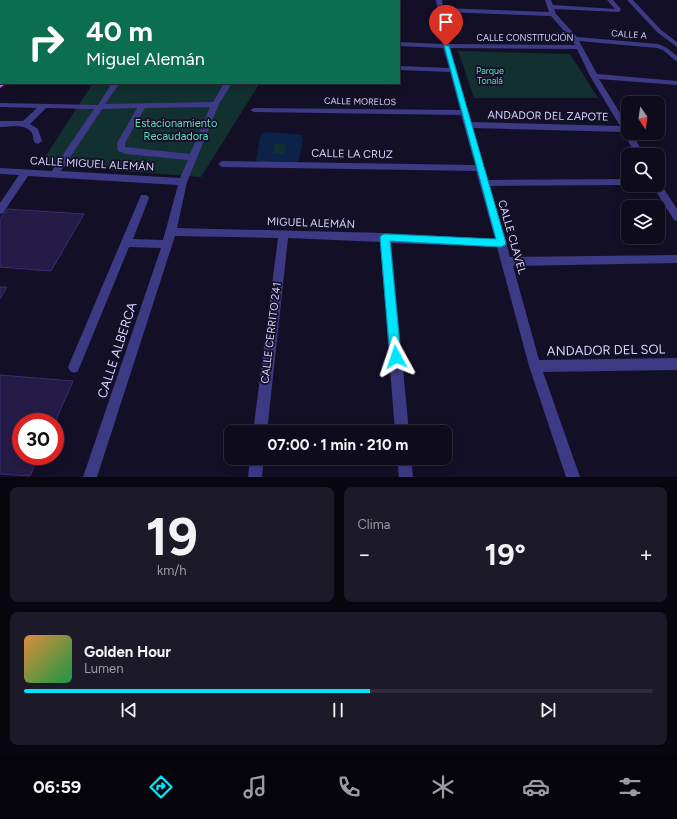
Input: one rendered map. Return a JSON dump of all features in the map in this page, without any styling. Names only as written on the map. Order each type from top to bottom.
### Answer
[{"type":"street","name":"CALLE CLAVEL","points":[[439,0],[446,46],[454,70],[501,243],[536,366],[573,477]]},
{"type":"street","points":[[440,10],[551,7],[618,11],[610,0]]},
{"type":"street","points":[[630,0],[659,32],[677,45]]},
{"type":"street","points":[[551,7],[580,47],[594,76],[621,122]]},
{"type":"street","name":"CALLE A","points":[[575,39],[658,46],[665,49],[677,60]]},
{"type":"street","name":"CALLE CONSTITUCIÓN","points":[[400,44],[446,46],[580,47]]},
{"type":"street","points":[[400,68],[454,70]]},
{"type":"street","points":[[594,76],[677,84]]},
{"type":"street","points":[[55,174],[115,84]]},
{"type":"street","points":[[171,232],[183,182],[192,157],[215,104],[227,84]]},
{"type":"street","points":[[0,105],[142,107],[215,104]]},
{"type":"street","points":[[25,124],[44,106]]},
{"type":"street","points":[[142,107],[121,143],[121,149],[126,151],[192,157]]},
{"type":"street","name":"CALLE MORELOS","points":[[254,110],[465,113]]},
{"type":"street","points":[[0,124],[25,124],[35,131],[38,141]]},
{"type":"street","name":"ANDADOR DEL ZAPOTE","points":[[469,125],[621,132]]},
{"type":"street","name":"CALLE LA CRUZ","points":[[222,164],[481,168]]},
{"type":"street","name":"CALLE MIGUEL ALEMÁN","points":[[0,171],[183,182]]},
{"type":"street","points":[[0,210],[26,172]]},
{"type":"street","points":[[485,183],[621,182]]},
{"type":"street","points":[[661,192],[677,217]]},
{"type":"street","points":[[74,367],[144,198]]},
{"type":"street","name":"MIGUEL ALEMÁN","points":[[171,232],[385,237],[501,243]]},
{"type":"street","name":"CALLE ALBERCA","points":[[90,477],[171,232]]},
{"type":"street","name":"CALLE CERRITO 241","points":[[261,425],[283,234]]},
{"type":"street","points":[[385,237],[401,425]]},
{"type":"street","points":[[126,243],[167,244]]},
{"type":"street","points":[[507,262],[677,258]]},
{"type":"street","name":"ANDADOR DEL SOL","points":[[536,366],[677,364]]},
{"type":"street","points":[[255,477],[256,465]]},
{"type":"street","points":[[405,465],[406,477]]},
{"type":"green space","name":"Parque Tonalá","points":[[458,51],[570,54],[598,98],[474,98]]},
{"type":"green space","name":"Estacionamiento Recaudadora","points":[[92,84],[259,84],[201,177],[40,165]]},
{"type":"green space","points":[[268,137],[295,139],[291,160],[264,159]]},
{"type":"building","points":[[7,209],[84,214],[51,271],[0,267],[0,219]]},
{"type":"building","points":[[0,287],[7,287],[0,299]]},
{"type":"building","points":[[0,375],[73,381],[59,413],[12,413],[12,465],[35,465],[30,476],[0,474]]},
{"type":"waterway","points":[[268,137],[295,139],[291,160],[264,159],[268,137]]},
{"type":"route","points":[[396,357],[385,237],[501,243],[454,70],[446,46]]}]
